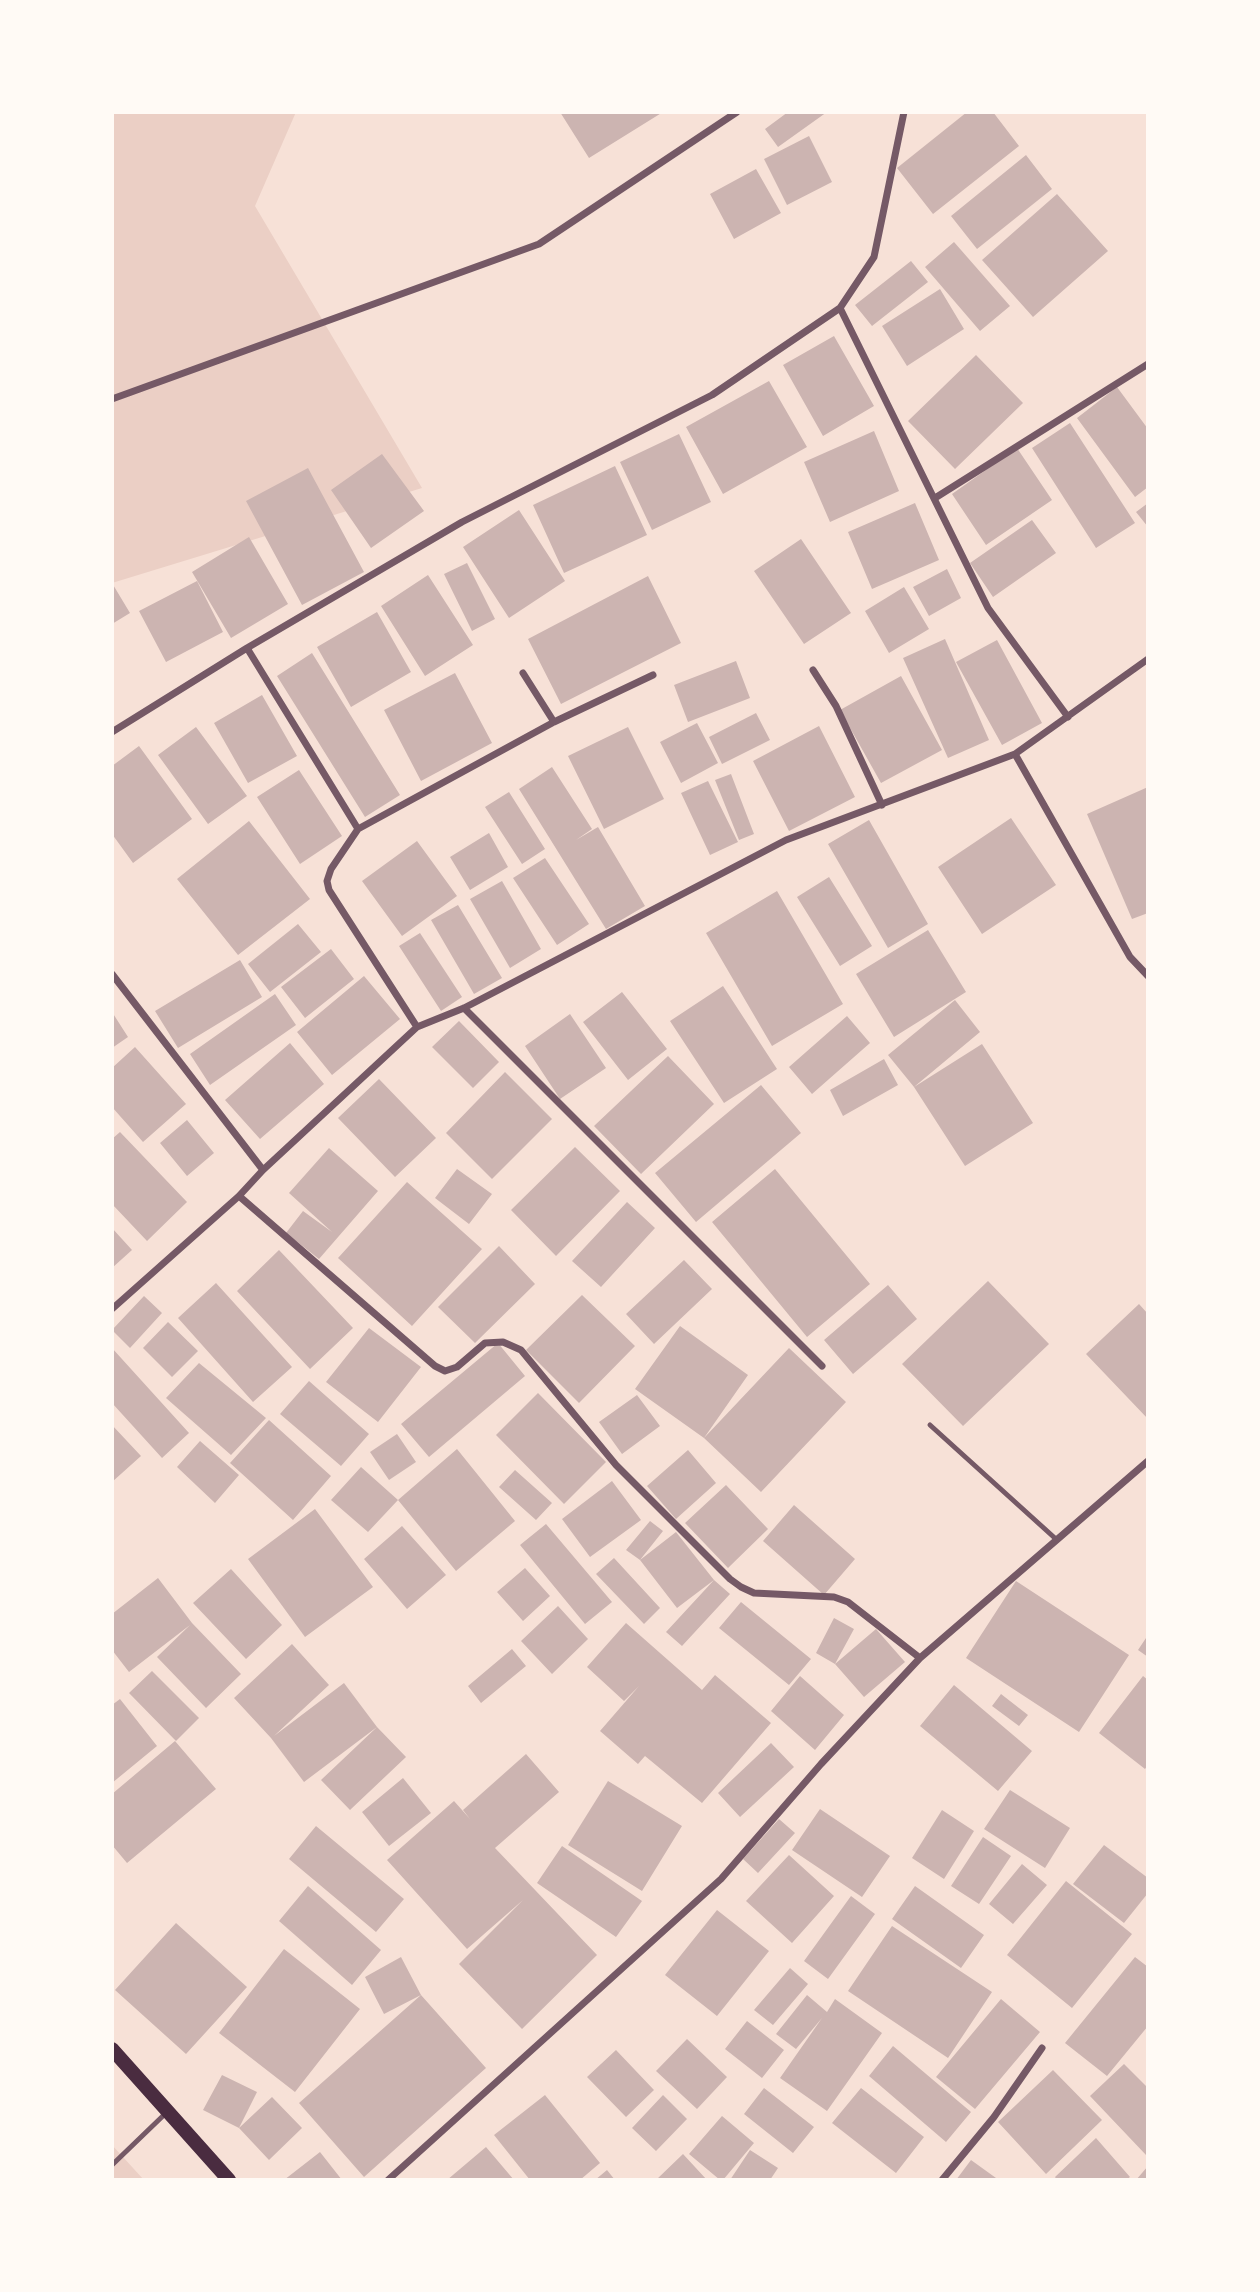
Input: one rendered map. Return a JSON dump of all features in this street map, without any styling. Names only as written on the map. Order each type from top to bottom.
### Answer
[{"type":"main road","points":[[112,2049],[229,2180]]},
{"type":"street","points":[[112,399],[539,244],[737,112]]},
{"type":"street","points":[[112,732],[247,648],[462,522],[712,395],[840,308],[874,257],[904,112]]},
{"type":"street","points":[[840,308],[988,608],[1068,717]]},
{"type":"street","points":[[935,498],[1148,364]]},
{"type":"street","points":[[247,648],[358,829]]},
{"type":"street","points":[[112,1309],[239,1196],[417,1027],[464,1008],[786,840],[1016,754],[1148,659]]},
{"type":"street","points":[[813,670],[836,706],[882,805]]},
{"type":"street","points":[[523,673],[554,722]]},
{"type":"street","points":[[417,1027],[329,890],[327,881],[331,869],[358,829],[554,722],[653,675]]},
{"type":"street","points":[[1016,754],[1130,957],[1148,976]]},
{"type":"street","points":[[112,974],[264,1170]]},
{"type":"street","points":[[464,1008],[822,1366]]},
{"type":"street","points":[[239,1196],[444,1371],[457,1367],[485,1343],[503,1342],[521,1350],[616,1465],[741,1587],[754,1593],[834,1597],[848,1602],[920,1658]]},
{"type":"street","points":[[388,2180],[722,1879],[821,1764],[920,1658],[1148,1461]]},
{"type":"street","points":[[942,2180],[993,2118],[1042,2048]]},
{"type":"lane","points":[[930,1425],[1056,1540]]},
{"type":"lane","points":[[112,2165],[167,2112]]},
{"type":"shaded area","points":[[112,112],[296,112],[255,206],[422,488],[112,583]]},
{"type":"shaded area","points":[[112,2145],[144,2180],[112,2180]]},
{"type":"building","points":[[560,112],[663,112],[589,158]]},
{"type":"building","points":[[788,112],[827,112],[778,147],[765,129]]},
{"type":"building","points":[[967,112],[993,112],[1019,146],[933,214],[897,168]]},
{"type":"building","points":[[809,136],[832,182],[787,205],[764,159]]},
{"type":"building","points":[[1026,155],[1052,189],[977,249],[951,216]]},
{"type":"building","points":[[756,169],[781,213],[734,239],[710,194]]},
{"type":"building","points":[[1057,194],[1108,251],[1033,317],[982,260]]},
{"type":"building","points":[[954,242],[1010,306],[980,331],[925,267]]},
{"type":"building","points":[[911,261],[928,282],[872,326],[855,305]]},
{"type":"building","points":[[940,289],[964,329],[907,366],[882,326]]},
{"type":"building","points":[[834,336],[874,406],[823,436],[783,365]]},
{"type":"building","points":[[976,355],[1023,403],[955,469],[908,421]]},
{"type":"building","points":[[769,381],[807,447],[723,494],[686,427]]},
{"type":"building","points":[[1117,387],[1148,429],[1148,487],[1135,497],[1077,418]]},
{"type":"building","points":[[1070,423],[1135,523],[1096,548],[1032,448]]},
{"type":"building","points":[[874,431],[899,491],[830,522],[804,462]]},
{"type":"building","points":[[679,434],[711,502],[652,530],[620,462]]},
{"type":"building","points":[[1017,448],[1052,500],[986,545],[952,494]]},
{"type":"building","points":[[382,454],[424,511],[371,548],[331,490]]},
{"type":"building","points":[[615,466],[647,535],[564,573],[533,505]]},
{"type":"building","points":[[308,468],[364,572],[302,605],[246,501]]},
{"type":"building","points":[[915,503],[939,560],[872,589],[848,532]]},
{"type":"building","points":[[1148,503],[1148,527],[1136,512]]},
{"type":"building","points":[[519,510],[565,581],[509,618],[463,547]]},
{"type":"building","points":[[1032,520],[1056,553],[993,597],[970,563]]},
{"type":"building","points":[[249,537],[288,604],[231,638],[192,572]]},
{"type":"building","points":[[801,539],[851,613],[804,644],[754,571]]},
{"type":"building","points":[[467,563],[495,619],[472,631],[444,574]]},
{"type":"building","points":[[947,569],[961,598],[929,616],[913,587]]},
{"type":"building","points":[[428,575],[473,645],[425,676],[381,606]]},
{"type":"building","points":[[648,576],[681,643],[561,704],[528,639]]},
{"type":"building","points":[[197,581],[223,632],[166,662],[139,611]]},
{"type":"building","points":[[112,583],[130,613],[112,624]]},
{"type":"building","points":[[904,587],[929,629],[889,653],[865,611]]},
{"type":"building","points":[[377,612],[411,672],[351,707],[317,647]]},
{"type":"building","points":[[945,639],[989,740],[948,758],[903,658]]},
{"type":"building","points":[[997,640],[1042,723],[1002,745],[956,662]]},
{"type":"building","points":[[312,653],[400,795],[365,817],[277,676]]},
{"type":"building","points":[[736,661],[750,698],[688,722],[674,685]]},
{"type":"building","points":[[455,673],[492,743],[421,781],[384,710]]},
{"type":"building","points":[[901,676],[942,750],[881,783],[840,710]]},
{"type":"building","points":[[262,695],[297,756],[248,783],[214,723]]},
{"type":"building","points":[[756,713],[770,740],[722,764],[709,737]]},
{"type":"building","points":[[697,723],[718,763],[681,783],[660,742]]},
{"type":"building","points":[[819,726],[855,797],[789,831],[753,761]]},
{"type":"building","points":[[196,727],[247,796],[208,824],[158,755]]},
{"type":"building","points":[[628,727],[664,799],[604,829],[568,756]]},
{"type":"building","points":[[139,746],[192,819],[133,863],[112,834],[112,766]]},
{"type":"building","points":[[552,767],[592,829],[576,840],[598,827],[645,906],[606,929],[519,789]]},
{"type":"building","points":[[299,770],[342,836],[300,864],[257,797]]},
{"type":"building","points":[[731,774],[754,834],[739,840],[715,780]]},
{"type":"building","points":[[708,781],[738,842],[710,855],[681,793]]},
{"type":"building","points":[[1148,787],[1148,913],[1132,919],[1087,814]]},
{"type":"building","points":[[509,792],[545,849],[522,864],[485,807]]},
{"type":"building","points":[[1011,818],[1056,885],[982,934],[938,867]]},
{"type":"building","points":[[869,820],[928,924],[888,948],[828,844]]},
{"type":"building","points":[[249,821],[310,899],[238,955],[177,879]]},
{"type":"building","points":[[489,833],[508,867],[470,890],[450,857]]},
{"type":"building","points":[[417,841],[457,896],[402,936],[362,881]]},
{"type":"building","points":[[545,858],[589,924],[557,945],[513,878]]},
{"type":"building","points":[[829,877],[872,946],[840,966],[797,897]]},
{"type":"building","points":[[502,881],[541,949],[510,968],[470,899]]},
{"type":"building","points":[[777,891],[843,1004],[772,1046],[706,933]]},
{"type":"building","points":[[458,905],[502,978],[474,994],[431,920]]},
{"type":"building","points":[[298,924],[321,952],[270,992],[248,964]]},
{"type":"building","points":[[928,930],[966,992],[894,1037],[856,974]]},
{"type":"building","points":[[420,933],[462,997],[441,1011],[399,946]]},
{"type":"building","points":[[331,949],[354,979],[305,1018],[281,987]]},
{"type":"building","points":[[240,960],[262,997],[178,1048],[155,1011]]},
{"type":"building","points":[[364,976],[400,1019],[332,1075],[297,1032]]},
{"type":"building","points":[[723,986],[777,1069],[724,1103],[670,1021]]},
{"type":"building","points":[[622,992],[667,1049],[628,1080],[583,1022]]},
{"type":"building","points":[[275,994],[296,1025],[210,1085],[190,1054]]},
{"type":"building","points":[[955,1000],[980,1032],[914,1087],[888,1055]]},
{"type":"building","points":[[112,1012],[128,1037],[112,1048]]},
{"type":"building","points":[[570,1014],[606,1068],[560,1099],[525,1046]]},
{"type":"building","points":[[847,1016],[870,1043],[812,1094],[789,1067]]},
{"type":"building","points":[[459,1021],[499,1062],[473,1088],[432,1047]]},
{"type":"building","points":[[290,1043],[324,1084],[260,1139],[225,1100]]},
{"type":"building","points":[[982,1044],[1033,1123],[965,1166],[914,1087]]},
{"type":"building","points":[[135,1047],[186,1104],[143,1142],[112,1107],[112,1068]]},
{"type":"building","points":[[668,1056],[714,1104],[641,1174],[594,1126]]},
{"type":"building","points":[[884,1059],[898,1085],[843,1116],[830,1090]]},
{"type":"building","points":[[505,1072],[552,1119],[492,1179],[446,1133]]},
{"type":"building","points":[[379,1079],[436,1138],[395,1177],[338,1118]]},
{"type":"building","points":[[761,1085],[801,1133],[696,1222],[655,1173]]},
{"type":"building","points":[[187,1120],[214,1153],[187,1176],[160,1143]]},
{"type":"building","points":[[120,1132],[187,1202],[147,1241],[112,1204],[112,1139]]},
{"type":"building","points":[[575,1147],[620,1191],[556,1256],[511,1210]]},
{"type":"building","points":[[329,1148],[378,1191],[319,1259],[286,1233],[303,1211],[332,1232],[289,1193]]},
{"type":"building","points":[[457,1169],[492,1194],[469,1224],[435,1198]]},
{"type":"building","points":[[775,1169],[870,1284],[807,1337],[712,1222]]},
{"type":"building","points":[[407,1182],[482,1249],[412,1326],[338,1258]]},
{"type":"building","points":[[627,1202],[655,1228],[601,1287],[572,1261]]},
{"type":"building","points":[[112,1228],[132,1250],[112,1268]]},
{"type":"building","points":[[499,1246],[535,1284],[475,1343],[438,1307]]},
{"type":"building","points":[[279,1250],[353,1328],[310,1369],[237,1291]]},
{"type":"building","points":[[684,1260],[712,1289],[654,1344],[626,1314]]},
{"type":"building","points":[[988,1281],[1049,1344],[963,1426],[902,1364]]},
{"type":"building","points":[[216,1283],[292,1367],[253,1402],[178,1318]]},
{"type":"building","points":[[888,1285],[917,1319],[853,1374],[824,1340]]},
{"type":"building","points":[[582,1295],[635,1346],[579,1403],[526,1350]]},
{"type":"building","points":[[144,1296],[162,1313],[130,1348],[112,1330]]},
{"type":"building","points":[[1139,1304],[1148,1314],[1148,1419],[1086,1354]]},
{"type":"building","points":[[168,1322],[198,1351],[172,1377],[143,1348]]},
{"type":"building","points":[[680,1326],[748,1375],[704,1438],[635,1389]]},
{"type":"building","points":[[369,1328],[421,1367],[378,1422],[326,1382]]},
{"type":"building","points":[[498,1343],[525,1376],[429,1457],[401,1424]]},
{"type":"building","points":[[112,1348],[189,1433],[162,1458],[112,1403]]},
{"type":"building","points":[[789,1348],[846,1402],[761,1492],[704,1438]]},
{"type":"building","points":[[199,1363],[266,1418],[231,1455],[166,1398]]},
{"type":"building","points":[[309,1381],[369,1434],[341,1466],[280,1414]]},
{"type":"building","points":[[538,1393],[606,1462],[564,1504],[496,1435]]},
{"type":"building","points":[[637,1395],[660,1426],[622,1454],[599,1422]]},
{"type":"building","points":[[269,1420],[331,1476],[293,1520],[230,1463]]},
{"type":"building","points":[[112,1425],[141,1456],[112,1482]]},
{"type":"building","points":[[397,1434],[416,1462],[389,1480],[370,1452]]},
{"type":"building","points":[[200,1441],[239,1475],[215,1503],[177,1467]]},
{"type":"building","points":[[457,1449],[515,1521],[456,1571],[398,1500]]},
{"type":"building","points":[[688,1450],[716,1483],[676,1519],[647,1486]]},
{"type":"building","points":[[361,1467],[398,1500],[368,1532],[331,1500]]},
{"type":"building","points":[[515,1470],[552,1503],[536,1520],[499,1487]]},
{"type":"building","points":[[612,1481],[641,1520],[590,1557],[562,1519]]},
{"type":"building","points":[[726,1485],[768,1529],[728,1568],[685,1523]]},
{"type":"building","points":[[794,1505],[855,1559],[824,1595],[763,1541]]},
{"type":"building","points":[[315,1509],[373,1587],[305,1637],[248,1559]]},
{"type":"building","points":[[650,1521],[663,1531],[640,1560],[626,1550]]},
{"type":"building","points":[[546,1524],[612,1602],[585,1624],[520,1545]]},
{"type":"building","points":[[402,1526],[446,1575],[407,1609],[364,1559]]},
{"type":"building","points":[[676,1532],[714,1580],[677,1608],[640,1560]]},
{"type":"building","points":[[614,1558],[660,1608],[644,1624],[596,1574]]},
{"type":"building","points":[[525,1568],[550,1596],[523,1621],[497,1592]]},
{"type":"building","points":[[231,1569],[282,1625],[246,1659],[193,1603]]},
{"type":"building","points":[[158,1578],[192,1623],[241,1674],[206,1708],[157,1657],[190,1625],[129,1672],[112,1650],[112,1614]]},
{"type":"building","points":[[714,1580],[730,1594],[682,1646],[666,1632]]},
{"type":"building","points":[[1016,1581],[1129,1655],[1079,1732],[966,1658]]},
{"type":"building","points":[[741,1602],[811,1659],[789,1685],[719,1628]]},
{"type":"building","points":[[558,1606],[588,1639],[552,1674],[521,1641]]},
{"type":"building","points":[[834,1618],[854,1629],[835,1664],[816,1653]]},
{"type":"building","points":[[626,1623],[702,1690],[715,1675],[771,1723],[702,1803],[645,1756],[638,1764],[600,1731],[639,1686],[624,1701],[587,1667]]},
{"type":"building","points":[[876,1629],[905,1662],[864,1697],[835,1664]]},
{"type":"building","points":[[1148,1635],[1148,1657],[1138,1650]]},
{"type":"building","points":[[292,1644],[329,1685],[274,1736],[344,1683],[377,1727],[304,1782],[271,1738],[234,1698]]},
{"type":"building","points":[[512,1649],[526,1666],[481,1703],[468,1686]]},
{"type":"building","points":[[152,1671],[199,1718],[176,1741],[129,1693]]},
{"type":"building","points":[[800,1676],[844,1715],[815,1750],[771,1711]]},
{"type":"building","points":[[1143,1676],[1148,1680],[1148,1765],[1145,1769],[1099,1733]]},
{"type":"building","points":[[954,1685],[1032,1751],[998,1791],[920,1726]]},
{"type":"building","points":[[1001,1694],[1028,1715],[1019,1726],[992,1706]]},
{"type":"building","points":[[120,1699],[157,1746],[112,1783],[112,1705]]},
{"type":"building","points":[[377,1727],[406,1757],[350,1810],[321,1780]]},
{"type":"building","points":[[175,1741],[216,1789],[127,1863],[112,1845],[112,1794]]},
{"type":"building","points":[[771,1743],[794,1767],[740,1817],[718,1793]]},
{"type":"building","points":[[526,1754],[559,1792],[495,1848],[597,1955],[522,2029],[459,1964],[523,1900],[467,1949],[387,1860],[454,1801],[470,1819],[463,1810]]},
{"type":"building","points":[[403,1778],[431,1813],[389,1846],[362,1812]]},
{"type":"building","points":[[608,1781],[682,1826],[642,1891],[568,1845]]},
{"type":"building","points":[[1010,1790],[1070,1828],[1045,1868],[984,1829]]},
{"type":"building","points":[[820,1809],[890,1856],[862,1897],[792,1850]]},
{"type":"building","points":[[942,1810],[974,1831],[944,1879],[912,1858]]},
{"type":"building","points":[[779,1819],[795,1833],[758,1873],[743,1859]]},
{"type":"building","points":[[316,1826],[404,1899],[376,1932],[289,1859]]},
{"type":"building","points":[[983,1837],[1011,1856],[979,1904],[951,1886]]},
{"type":"building","points":[[1104,1845],[1148,1878],[1148,1893],[1124,1923],[1073,1884]]},
{"type":"building","points":[[562,1846],[642,1901],[616,1937],[537,1883]]},
{"type":"building","points":[[789,1855],[834,1896],[792,1943],[746,1901]]},
{"type":"building","points":[[1022,1864],[1047,1885],[1013,1924],[989,1904]]},
{"type":"building","points":[[1066,1881],[1132,1934],[1072,2008],[1007,1955]]},
{"type":"building","points":[[308,1886],[381,1950],[352,1985],[279,1921]]},
{"type":"building","points":[[915,1886],[984,1935],[961,1968],[892,1919]]},
{"type":"building","points":[[851,1896],[875,1914],[828,1979],[804,1961]]},
{"type":"building","points":[[717,1910],[769,1951],[717,2016],[665,1975]]},
{"type":"building","points":[[176,1923],[247,1987],[186,2054],[115,1990]]},
{"type":"building","points":[[892,1926],[992,1992],[948,2058],[848,1991]]},
{"type":"building","points":[[284,1949],[360,2009],[295,2092],[219,2033]]},
{"type":"building","points":[[401,1957],[421,1995],[384,2014],[365,1977]]},
{"type":"building","points":[[1135,1957],[1148,1967],[1148,2026],[1107,2076],[1065,2043]]},
{"type":"building","points":[[790,1968],[808,1984],[773,2025],[754,2010]]},
{"type":"building","points":[[421,1995],[486,2068],[364,2177],[299,2103]]},
{"type":"building","points":[[807,1995],[827,2012],[835,1999],[882,2033],[827,2111],[780,2078],[822,2018],[796,2049],[776,2034]]},
{"type":"building","points":[[1001,1999],[1040,2032],[975,2109],[936,2077]]},
{"type":"building","points":[[747,2021],[784,2050],[762,2078],[725,2049]]},
{"type":"building","points":[[687,2039],[727,2077],[697,2109],[656,2071]]},
{"type":"building","points":[[893,2046],[971,2112],[946,2142],[869,2076]]},
{"type":"building","points":[[616,2050],[654,2090],[626,2117],[587,2077]]},
{"type":"building","points":[[1124,2064],[1148,2088],[1146,2155],[1090,2096]]},
{"type":"building","points":[[1053,2070],[1102,2120],[1046,2174],[998,2122]]},
{"type":"building","points":[[222,2075],[257,2092],[239,2128],[203,2110]]},
{"type":"building","points":[[764,2088],[814,2127],[793,2153],[744,2114]]},
{"type":"building","points":[[861,2088],[924,2137],[896,2173],[832,2123]]},
{"type":"building","points":[[545,2095],[600,2163],[580,2180],[530,2180],[494,2135]]},
{"type":"building","points":[[663,2095],[687,2119],[656,2151],[632,2128]]},
{"type":"building","points":[[272,2097],[302,2128],[269,2160],[239,2128]]},
{"type":"building","points":[[722,2116],[754,2143],[723,2180],[720,2180],[689,2154]]},
{"type":"building","points":[[1096,2138],[1130,2177],[1126,2180],[1057,2180],[1055,2177]]},
{"type":"building","points":[[486,2147],[514,2180],[447,2180]]},
{"type":"building","points":[[750,2150],[778,2168],[770,2180],[730,2180]]},
{"type":"building","points":[[320,2152],[342,2180],[284,2180]]},
{"type":"building","points":[[683,2154],[707,2180],[656,2180]]},
{"type":"building","points":[[971,2160],[996,2178],[956,2180]]},
{"type":"building","points":[[1148,2166],[1148,2180],[1136,2180]]},
{"type":"building","points":[[607,2170],[615,2180],[595,2180]]}]
